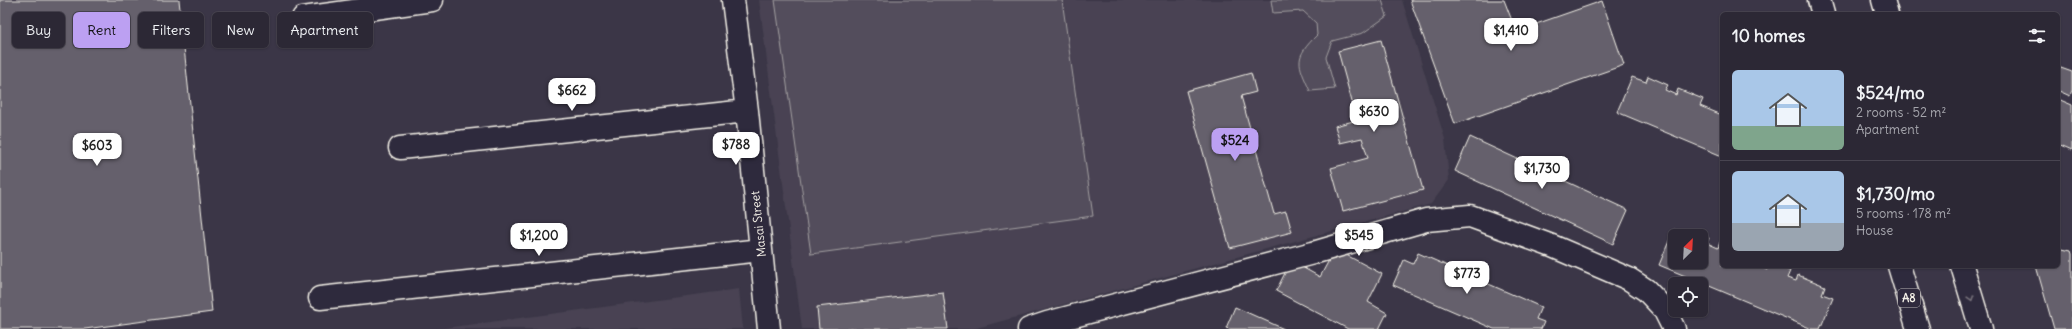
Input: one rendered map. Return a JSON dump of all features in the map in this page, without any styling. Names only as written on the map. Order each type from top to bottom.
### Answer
[{"type":"main road","points":[[346,12],[432,0]]},
{"type":"main road","name":"Masai Street","points":[[733,0],[747,111],[769,329]]},
{"type":"main road","points":[[1819,0],[1822,12]]},
{"type":"main road","points":[[1883,0],[1886,12]]},
{"type":"main road","points":[[400,148],[747,111]]},
{"type":"main road","points":[[1029,329],[1313,253],[1426,220],[1470,216],[1552,246],[1629,279],[1646,290],[1664,308],[1674,329]]},
{"type":"main road","points":[[320,298],[761,250]]},
{"type":"main road","name":"A8","points":[[1900,268],[1918,329]]},
{"type":"main road","points":[[1963,268],[1981,329]]},
{"type":"shaded area","points":[[759,0],[1402,0],[1445,139],[1449,180],[1431,204],[973,329],[802,329]]},
{"type":"shaded area","points":[[775,0],[1062,0],[1093,216],[811,254]]},
{"type":"shaded area","points":[[1271,0],[1382,0],[1387,16],[1363,33],[1332,41],[1326,57],[1335,89],[1310,91],[1300,67],[1300,61],[1304,49],[1317,35],[1316,23],[1303,11],[1273,13]]},
{"type":"shaded area","points":[[739,289],[743,329],[437,329]]},
{"type":"building","points":[[0,0],[179,0],[180,12],[138,12],[138,48],[184,48],[212,312],[85,329],[0,329]]},
{"type":"building","points":[[1410,0],[1504,0],[1516,31],[1602,1],[1624,65],[1455,124]]},
{"type":"building","points":[[1381,40],[1423,190],[1343,211],[1331,168],[1368,158],[1362,138],[1340,143],[1335,126],[1357,120],[1338,51]]},
{"type":"building","points":[[2060,68],[2072,72],[2072,90],[2070,96],[2060,91]]},
{"type":"building","points":[[1251,73],[1256,92],[1241,96],[1274,214],[1286,211],[1292,232],[1230,248],[1186,91]]},
{"type":"building","points":[[1648,76],[1668,85],[1665,90],[1676,95],[1678,89],[1703,99],[1700,106],[1720,114],[1720,155],[1617,112],[1632,77],[1646,82]]},
{"type":"building","points":[[2060,100],[2072,105],[2072,150],[2060,145]]},
{"type":"building","points":[[1470,137],[1628,210],[1613,244],[1455,171]]},
{"type":"building","points":[[1720,242],[1720,268],[1762,268],[1767,270],[1768,268],[1782,268],[1790,271],[1787,278],[1796,281],[1798,275],[1825,286],[1822,294],[1833,298],[1820,329],[1812,329],[1708,285],[1708,277],[1688,277],[1669,269],[1708,269],[1708,243],[1718,248]]},
{"type":"building","points":[[1668,243],[1668,269],[1659,265]]},
{"type":"building","points":[[2060,248],[2071,251],[2072,254],[2072,329],[2054,329],[2037,268],[2060,268]]},
{"type":"building","points":[[1335,249],[1382,274],[1368,302],[1387,313],[1379,329],[1348,329],[1276,291],[1291,261],[1320,277]]},
{"type":"building","points":[[1418,253],[1541,307],[1536,319],[1544,322],[1541,329],[1494,329],[1393,285],[1404,260],[1413,264]]},
{"type":"building","points":[[943,292],[948,329],[819,329],[817,307]]},
{"type":"building","points":[[1235,307],[1284,329],[1226,328]]}]
